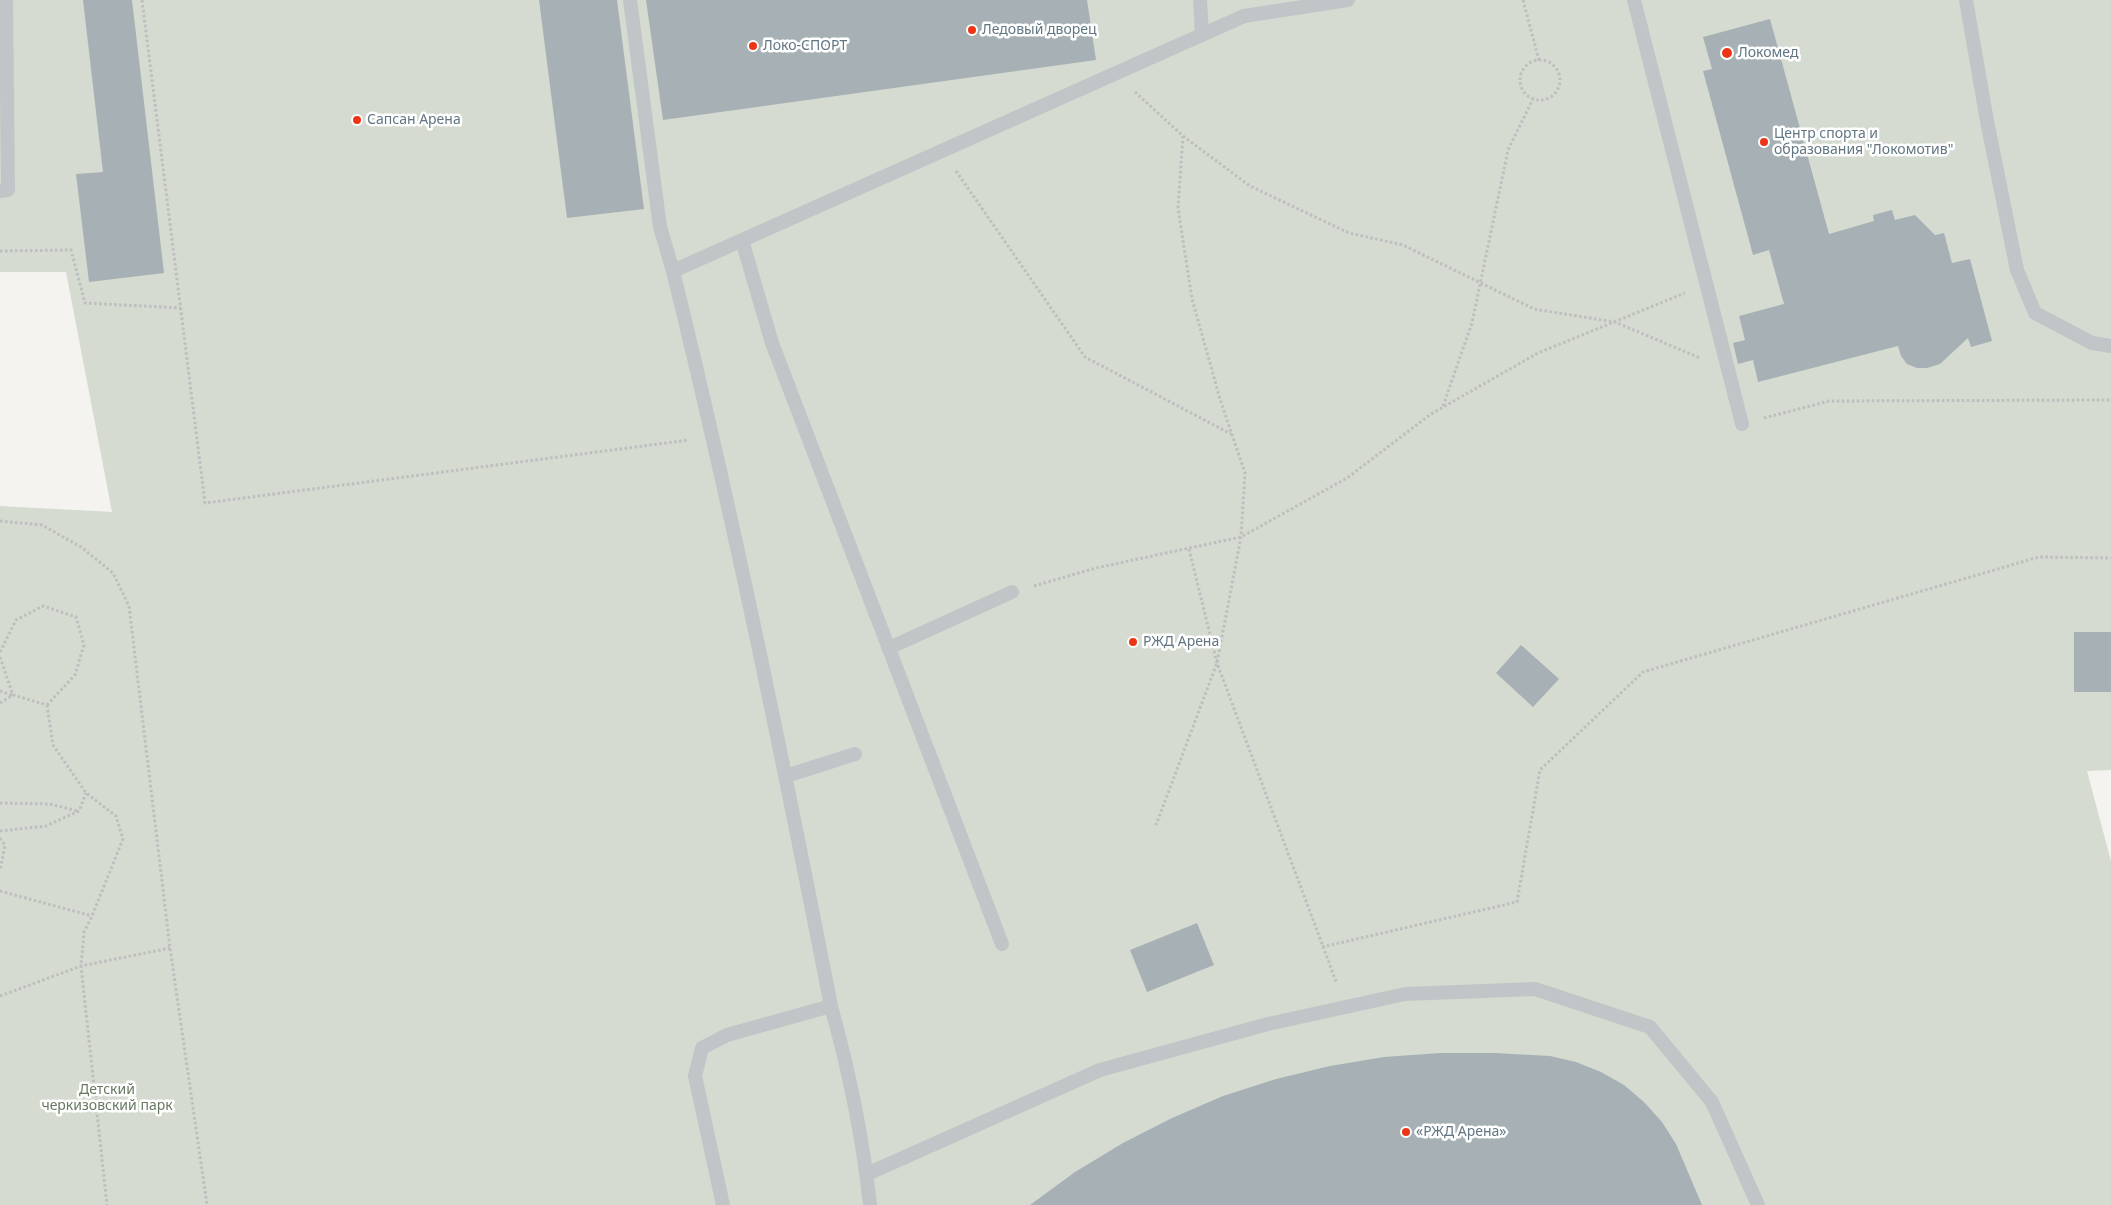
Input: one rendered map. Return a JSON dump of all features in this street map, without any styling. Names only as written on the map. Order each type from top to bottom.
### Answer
[{"type":"lane","points":[[0,191],[8,190],[6,0]]},
{"type":"lane","points":[[630,0],[660,227],[673,271],[714,437],[786,776],[831,1006],[840,1038],[866,1174],[870,1205]]},
{"type":"lane","points":[[1200,0],[1202,35]]},
{"type":"lane","points":[[673,271],[1244,16],[1348,0]]},
{"type":"lane","points":[[1634,0],[1742,424]]},
{"type":"lane","points":[[1966,0],[2016,270],[2035,313],[2092,343],[2111,346]]},
{"type":"lane","points":[[742,240],[772,343],[1002,944]]},
{"type":"lane","points":[[889,648],[1012,592]]},
{"type":"lane","points":[[786,776],[855,754]]},
{"type":"lane","points":[[866,1174],[1100,1070],[1268,1024],[1405,994],[1535,988],[1650,1027],[1712,1102],[1758,1205]]},
{"type":"lane","points":[[723,1205],[696,1076],[702,1048],[727,1035],[831,1006]]},
{"type":"path","points":[[142,0],[205,502],[714,437]]},
{"type":"path","points":[[1523,0],[1539,60]]},
{"type":"path","points":[[1548,61],[1555,66],[1560,74],[1560,83],[1557,91],[1551,97],[1542,100],[1533,99],[1526,94],[1521,86],[1520,77],[1524,68],[1530,62],[1548,61]]},
{"type":"path","points":[[1116,74],[1183,136],[1250,186],[1349,233],[1402,245],[1534,309],[1615,322],[1728,370]]},
{"type":"path","points":[[1443,407],[1472,323],[1508,150],[1533,99]]},
{"type":"path","points":[[1156,825],[1217,663],[1241,537],[1245,473],[1220,399],[1192,299],[1178,208],[1183,136]]},
{"type":"path","points":[[942,152],[1085,357],[1232,434]]},
{"type":"path","points":[[0,251],[72,250],[85,303],[181,308]]},
{"type":"path","points":[[1012,592],[1096,568],[1189,550],[1241,537],[1347,478],[1431,414],[1538,353],[1706,284]]},
{"type":"path","points":[[1742,424],[1829,401],[2111,400]]},
{"type":"path","points":[[0,521],[42,525],[81,547],[113,573],[129,606],[170,948],[207,1205]]},
{"type":"path","points":[[1189,550],[1217,663],[1322,947],[1346,1006]]},
{"type":"path","points":[[1322,947],[1517,902],[1540,770],[1643,672],[2039,557],[2111,558]]},
{"type":"path","points":[[0,652],[16,620],[43,606],[76,617],[84,645],[75,675],[47,705]]},
{"type":"path","points":[[0,657],[13,695]]},
{"type":"path","points":[[0,691],[47,705]]},
{"type":"path","points":[[0,703],[13,695]]},
{"type":"path","points":[[47,705],[53,745],[86,793],[116,816],[123,839],[84,932],[81,966],[107,1205]]},
{"type":"path","points":[[0,831],[46,826],[79,811],[86,793]]},
{"type":"path","points":[[0,803],[49,804],[79,811]]},
{"type":"path","points":[[0,838],[5,846],[0,871]]},
{"type":"path","points":[[0,891],[92,916]]},
{"type":"path","points":[[0,996],[81,966],[170,948]]},
{"type":"green space","name":"РЖД Арена","points":[[0,0],[2111,0],[2111,770],[2087,771],[2111,861],[2111,1205],[0,1205],[0,506],[112,512],[66,272],[0,272]]},
{"type":"building","points":[[83,0],[132,0],[164,273],[89,282],[76,174],[103,172]]},
{"type":"building","points":[[539,0],[617,0],[644,209],[567,218]]},
{"type":"building","points":[[646,0],[1087,0],[1096,60],[663,120]]},
{"type":"building","points":[[1770,19],[1829,234],[1874,221],[1873,215],[1892,210],[1895,220],[1915,215],[1935,235],[1944,233],[1952,263],[1970,259],[1992,341],[1971,347],[1968,338],[1940,364],[1927,368],[1917,368],[1907,364],[1901,356],[1898,346],[1758,382],[1753,360],[1738,364],[1733,343],[1745,340],[1739,316],[1784,304],[1769,250],[1753,255],[1703,71],[1712,69],[1703,37]]},
{"type":"building","points":[[2074,632],[2111,632],[2111,692],[2074,692]]},
{"type":"building","points":[[1521,645],[1559,679],[1533,707],[1496,673]]},
{"type":"building","points":[[1197,923],[1214,965],[1147,992],[1130,950]]},
{"type":"building","name":"«РЖД Арена»","points":[[1440,1053],[1550,1056],[1576,1062],[1601,1072],[1624,1085],[1644,1102],[1662,1122],[1676,1144],[1702,1205],[1030,1205],[1075,1172],[1123,1143],[1172,1118],[1223,1096],[1276,1079],[1330,1066],[1384,1057]]},
{"type":"place","name":"Ледовый дворец","points":[[972,30]]},
{"type":"place","name":"Локо-СПОРТ","points":[[753,46]]},
{"type":"place","name":"Локомед","points":[[1727,53]]},
{"type":"place","name":"Сапсан Арена","points":[[357,120]]},
{"type":"place","name":"Центр спорта и образования \"Локомотив\"","points":[[1764,142]]},
{"type":"place","name":"РЖД Арена","points":[[1133,642]]},
{"type":"place","name":"«РЖД Арена»","points":[[1406,1132]]},
{"type":"park label","name":"Детский черкизовский парк","points":[[107,1098]]}]
